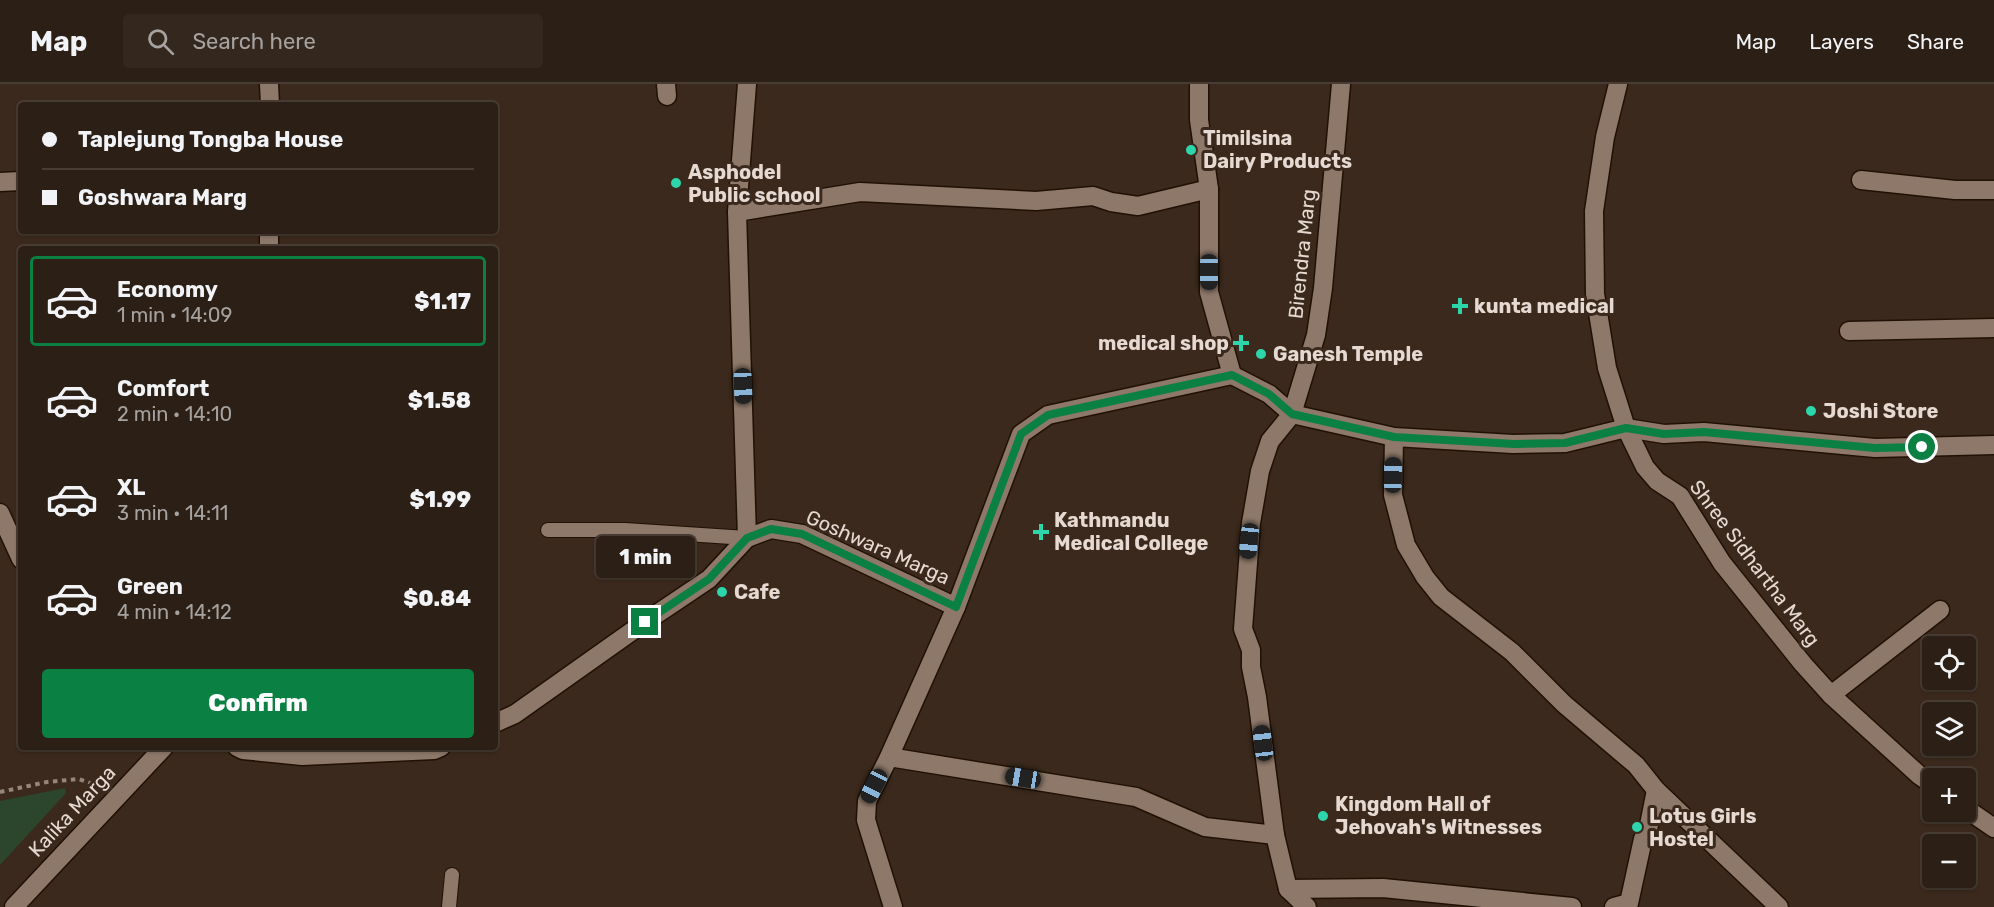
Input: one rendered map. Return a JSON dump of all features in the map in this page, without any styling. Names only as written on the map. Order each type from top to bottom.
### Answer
[{"type":"street","points":[[269,84],[270,102]]},
{"type":"street","points":[[498,722],[515,714],[709,579],[747,538],[737,212],[747,84]]},
{"type":"street","points":[[1199,84],[1199,120],[1209,189],[1209,292],[1232,375]]},
{"type":"street","name":"Birendra Marg","points":[[1288,889],[1275,835],[1251,667],[1251,650],[1243,629],[1251,523],[1260,471],[1270,441],[1292,414],[1316,335],[1323,288],[1341,84]]},
{"type":"street","name":"Shree Sidhartha Marg","points":[[1618,84],[1605,137],[1594,211],[1595,294],[1607,368],[1626,428],[1645,467],[1657,481],[1680,496],[1722,563],[1768,622],[1831,695],[1922,777]]},
{"type":"street","points":[[1861,180],[1955,190],[1994,190]]},
{"type":"street","points":[[0,182],[18,181]]},
{"type":"street","points":[[737,212],[860,192],[1036,201],[1094,196],[1111,202],[1138,206],[1209,189]]},
{"type":"street","points":[[1849,331],[1994,328]]},
{"type":"street","points":[[893,907],[866,820],[867,801],[956,607],[1021,434],[1048,415],[1232,375],[1269,394],[1292,414],[1394,437],[1514,444],[1565,443],[1626,428],[1664,434],[1704,432],[1875,448],[1994,445]]},
{"type":"street","points":[[1394,437],[1393,495],[1406,545],[1425,577],[1441,597],[1512,652],[1564,704],[1635,765],[1656,790],[1779,907]]},
{"type":"street","points":[[0,513],[18,552]]},
{"type":"street","name":"Goshwara Marga","points":[[747,538],[771,529],[802,534],[956,607]]},
{"type":"street","points":[[1831,695],[1940,610]]},
{"type":"street","name":"Kalika Marga","points":[[14,907],[161,750]]},
{"type":"street","points":[[243,750],[302,756],[434,750]]},
{"type":"street","points":[[889,757],[1136,797],[1205,827],[1275,835]]},
{"type":"street","points":[[1614,907],[1629,903],[1642,839],[1649,825],[1656,790]]},
{"type":"street","points":[[1976,816],[1994,828]]},
{"type":"street","points":[[1288,889],[1383,888],[1572,907]]},
{"type":"street","points":[[1288,889],[1307,907]]},
{"type":"lane","points":[[548,530],[625,530],[747,538]]},
{"type":"lane","points":[[449,907],[452,875]]},
{"type":"path","points":[[0,792],[47,782],[79,779],[120,793]]},
{"type":"green space","points":[[65,788],[66,793],[0,865],[0,801]]},
{"type":"place","name":"Timilsina Dairy Products","points":[[1191,150]]},
{"type":"place","name":"Asphodel Public school","points":[[676,183]]},
{"type":"place","name":"kunta medical","points":[[1460,306]]},
{"type":"place","name":"medical shop","points":[[1241,343]]},
{"type":"place","name":"Ganesh Temple","points":[[1261,354]]},
{"type":"place","name":"Joshi Store","points":[[1811,411]]},
{"type":"place","name":"Kathmandu Medical College","points":[[1041,532]]},
{"type":"place","name":"Cafe","points":[[722,592]]},
{"type":"place","name":"Kingdom Hall of Jehovah's Witnesses","points":[[1323,816]]},
{"type":"place","name":"Lotus Girls Hostel","points":[[1637,827]]},
{"type":"route","points":[[645,622],[709,579],[747,538],[771,529],[802,534],[956,607],[1021,434],[1048,415],[1232,375],[1269,394],[1292,414],[1394,437],[1514,444],[1565,443],[1626,428],[1664,434],[1704,432],[1875,448],[1922,447]]}]
